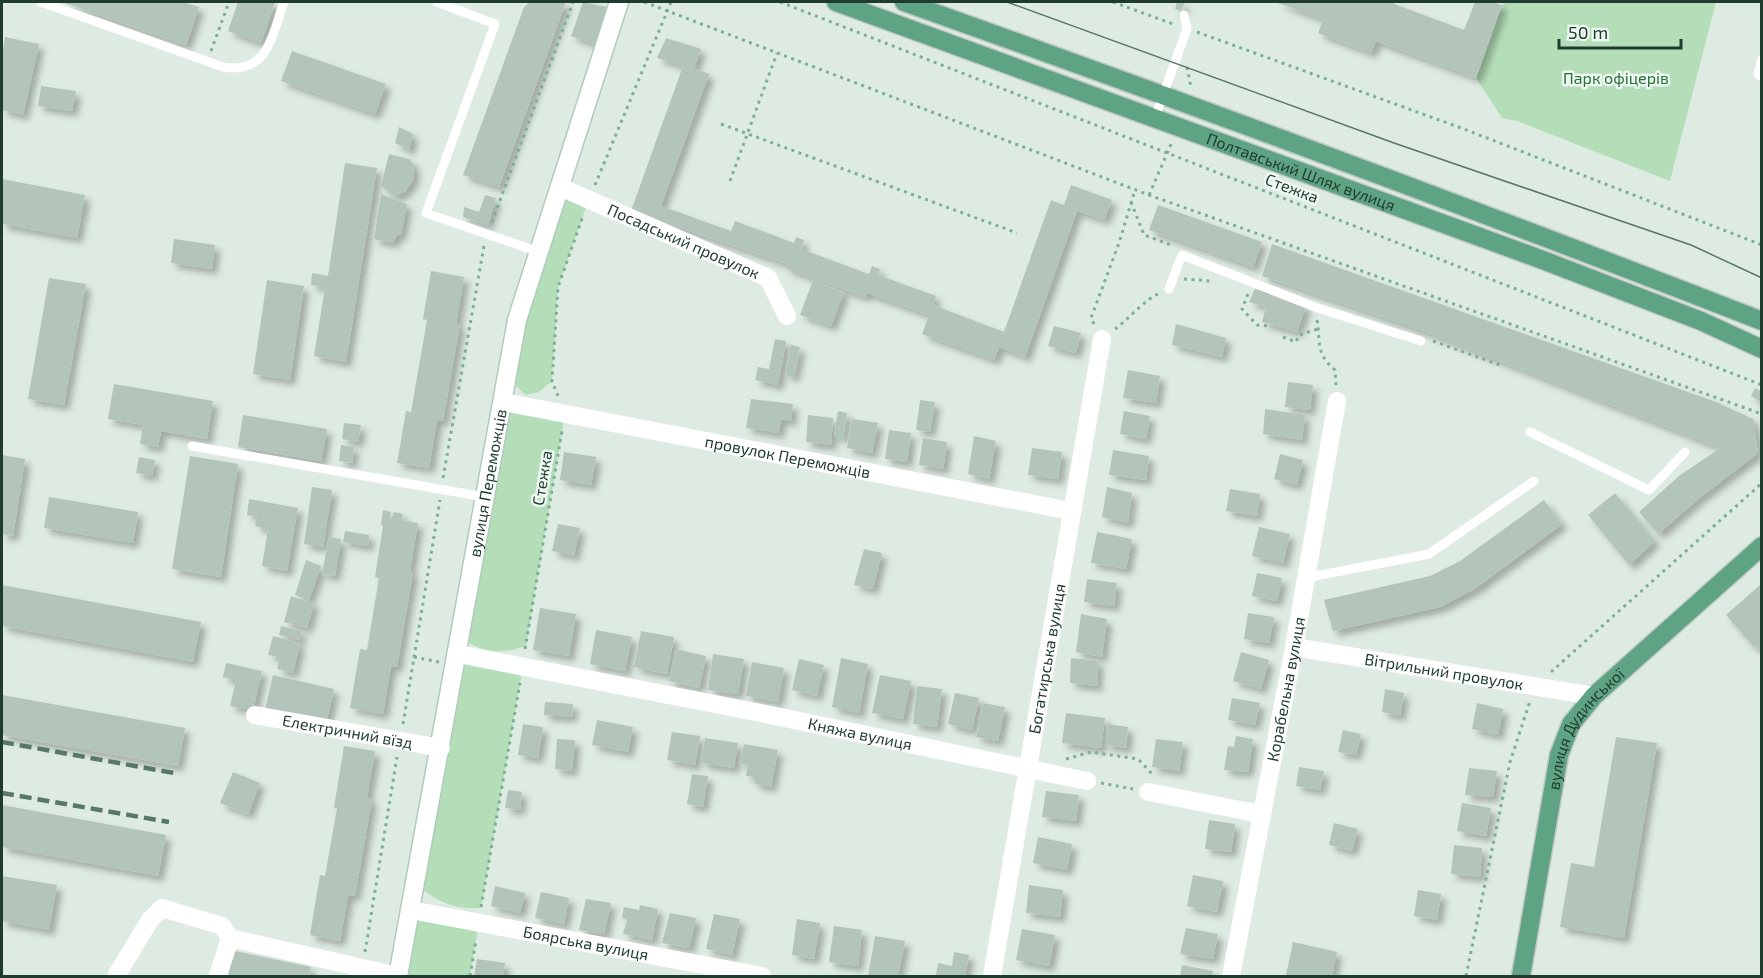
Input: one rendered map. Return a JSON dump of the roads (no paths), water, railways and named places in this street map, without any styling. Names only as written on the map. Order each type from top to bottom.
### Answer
[{"type":"main road","name":"Полтавський Шлях вулиця","points":[[836,2],[1550,263],[1701,321],[1761,349]]},
{"type":"main road","name":"Полтавський Шлях вулиця","points":[[903,2],[1164,94],[1548,237],[1761,321]]},
{"type":"main road","name":"вулиця Дудинської","points":[[1521,976],[1559,755],[1564,737],[1576,715],[1594,696],[1761,546]]},
{"type":"street","name":"вулиця Переможців","points":[[398,976],[517,320],[620,2]]},
{"type":"street","name":"Посадський провулок","points":[[560,187],[768,278],[787,316]]},
{"type":"street","name":"Богатирська вулиця","points":[[992,976],[1102,339]]},
{"type":"street","name":"Корабельна вулиця","points":[[1230,976],[1294,648],[1337,401]]},
{"type":"street","name":"провулок Переможців","points":[[503,402],[1071,511]]},
{"type":"street","name":"Вітрильний провулок","points":[[1294,648],[1594,696]]},
{"type":"street","name":"Княжа вулиця","points":[[458,654],[756,712],[1088,781]]},
{"type":"street","name":"Електричний вїзд","points":[[255,715],[441,748]]},
{"type":"street","points":[[1148,792],[1261,814]]},
{"type":"street","points":[[116,976],[150,920],[162,908],[222,926],[230,938],[398,976]]},
{"type":"street","name":"Боярська вулиця","points":[[411,910],[762,976]]},
{"type":"street","points":[[218,976],[230,938]]},
{"type":"lane","points":[[41,2],[207,62],[237,70],[250,66],[260,59],[268,45],[284,2]]},
{"type":"lane","points":[[437,2],[495,24],[426,213],[539,252]]},
{"type":"lane","points":[[1155,117],[1187,29],[1184,15]]},
{"type":"lane","points":[[1761,58],[1758,74],[1761,77]]},
{"type":"lane","points":[[1169,289],[1182,255],[1315,307],[1421,341]]},
{"type":"lane","points":[[1530,432],[1649,490],[1685,452]]},
{"type":"lane","points":[[192,446],[485,497]]},
{"type":"lane","points":[[1305,578],[1430,554],[1534,481]]},
{"type":"tram line","points":[[1007,2],[1394,143],[1691,245],[1762,278]]},
{"type":"railway","points":[[2,742],[174,773]]},
{"type":"railway","points":[[2,793],[169,822]]},
{"type":"park label","name":"Парк офіцерів","points":[[1616,78]]}]
